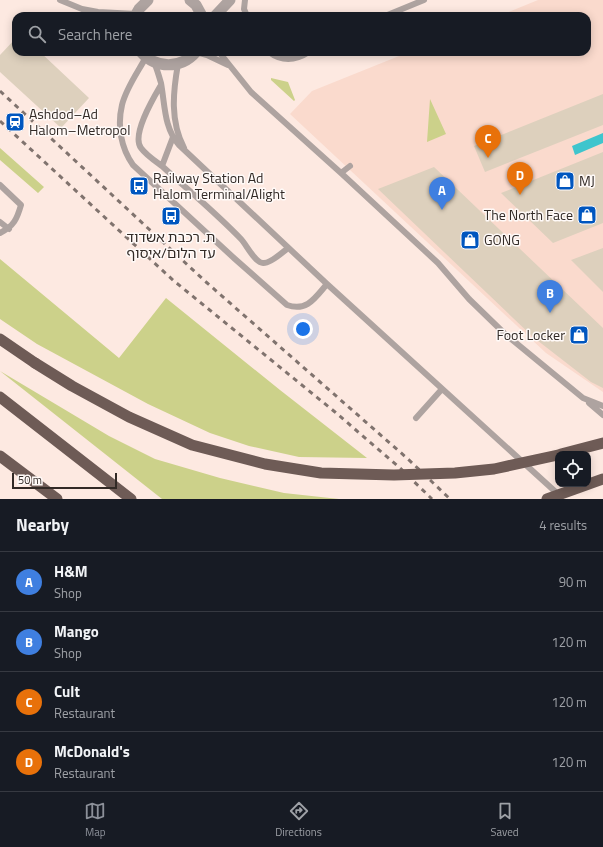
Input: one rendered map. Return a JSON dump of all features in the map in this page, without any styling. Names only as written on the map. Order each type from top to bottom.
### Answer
[{"type":"highway","points":[[0,339],[72,386],[129,417],[192,445],[265,464],[321,473],[394,476],[455,473],[494,469],[555,456]]},
{"type":"highway","points":[[0,397],[131,499]]},
{"type":"highway","points":[[572,451],[603,443]]},
{"type":"highway","points":[[0,456],[57,499]]},
{"type":"highway","points":[[547,499],[603,479]]},
{"type":"street","points":[[138,12],[142,4],[148,0]]},
{"type":"street","points":[[190,0],[196,5],[200,12]]},
{"type":"street","points":[[219,12],[230,0]]},
{"type":"street","points":[[147,57],[166,65],[178,64],[188,60],[192,56]]},
{"type":"lane","points":[[60,0],[82,9],[98,12]]},
{"type":"lane","points":[[245,0],[244,9],[245,12]]},
{"type":"lane","points":[[396,12],[424,0]]},
{"type":"lane","points":[[209,56],[231,67]]},
{"type":"lane","points":[[222,56],[251,92],[438,263],[469,299],[504,333],[603,415]]},
{"type":"lane","points":[[274,56],[284,60],[300,56]]},
{"type":"lane","points":[[147,57],[161,85],[168,126],[173,137],[187,152],[327,284],[563,499]]},
{"type":"lane","points":[[147,57],[125,96],[122,105],[120,134],[126,154],[133,165],[287,305],[302,307],[327,284]]},
{"type":"lane","points":[[178,64],[174,91],[174,112],[178,133],[187,152]]},
{"type":"lane","points":[[161,85],[149,106],[139,131],[138,140],[140,147],[242,240],[256,260],[261,263],[267,262],[274,259],[288,248]]},
{"type":"lane","points":[[162,166],[173,137]]},
{"type":"lane","points":[[341,173],[350,166]]},
{"type":"lane","points":[[0,185],[21,204],[17,219],[8,229],[0,233]]},
{"type":"lane","points":[[0,222],[8,229]]},
{"type":"lane","points":[[247,270],[256,260]]},
{"type":"lane","points":[[416,418],[442,389]]},
{"type":"lane","points":[[583,398],[603,406]]},
{"type":"shaded area","points":[[538,0],[603,0],[603,392],[546,353],[290,114],[312,91],[399,56],[591,56],[591,12],[509,12]]},
{"type":"green space","points":[[271,78],[288,82],[295,100],[294,101],[271,80]]},
{"type":"green space","points":[[430,99],[446,134],[427,142]]},
{"type":"green space","points":[[0,148],[44,187],[38,193],[0,160]]},
{"type":"green space","points":[[0,259],[119,358],[166,298],[367,458],[299,457],[249,446],[210,433],[148,404],[37,344],[0,319]]},
{"type":"green space","points":[[0,371],[109,436],[155,459],[220,478],[284,493],[339,499],[162,499]]},
{"type":"water","points":[[603,133],[603,143],[575,155],[572,146]]},
{"type":"building","points":[[12,42],[12,56],[44,56],[89,98],[61,128],[0,72],[0,55]]},
{"type":"building","points":[[603,94],[603,125],[485,172],[474,146]]},
{"type":"building","points":[[603,152],[603,223],[553,243],[501,193]]},
{"type":"building","points":[[434,167],[603,328],[603,388],[591,382],[533,337],[378,189]]},
{"type":"building","points":[[603,248],[603,292],[571,260]]},
{"type":"railway","points":[[0,91],[206,282],[408,459],[450,499]]},
{"type":"railway","points":[[0,121],[174,281],[335,412],[400,468],[432,499]]},
{"type":"place","name":"Ashdod–Ad Halom–Metropol","points":[[15,122]]},
{"type":"place","name":"Cult","points":[[488,158]]},
{"type":"place","name":"MJ","points":[[565,181]]},
{"type":"place","name":"Railway Station Ad Halom Terminal/Alight","points":[[139,186]]},
{"type":"place","name":"McDonald's","points":[[520,195]]},
{"type":"place","name":"H&M","points":[[442,210]]},
{"type":"place","name":"The North Face","points":[[587,215]]},
{"type":"place","name":"ת. רכבת אשדוד עד הלום/איסוף","points":[[171,216]]},
{"type":"place","name":"GONG","points":[[470,240]]},
{"type":"place","name":"Mango","points":[[550,313]]},
{"type":"place","name":"Foot Locker","points":[[579,335]]}]
